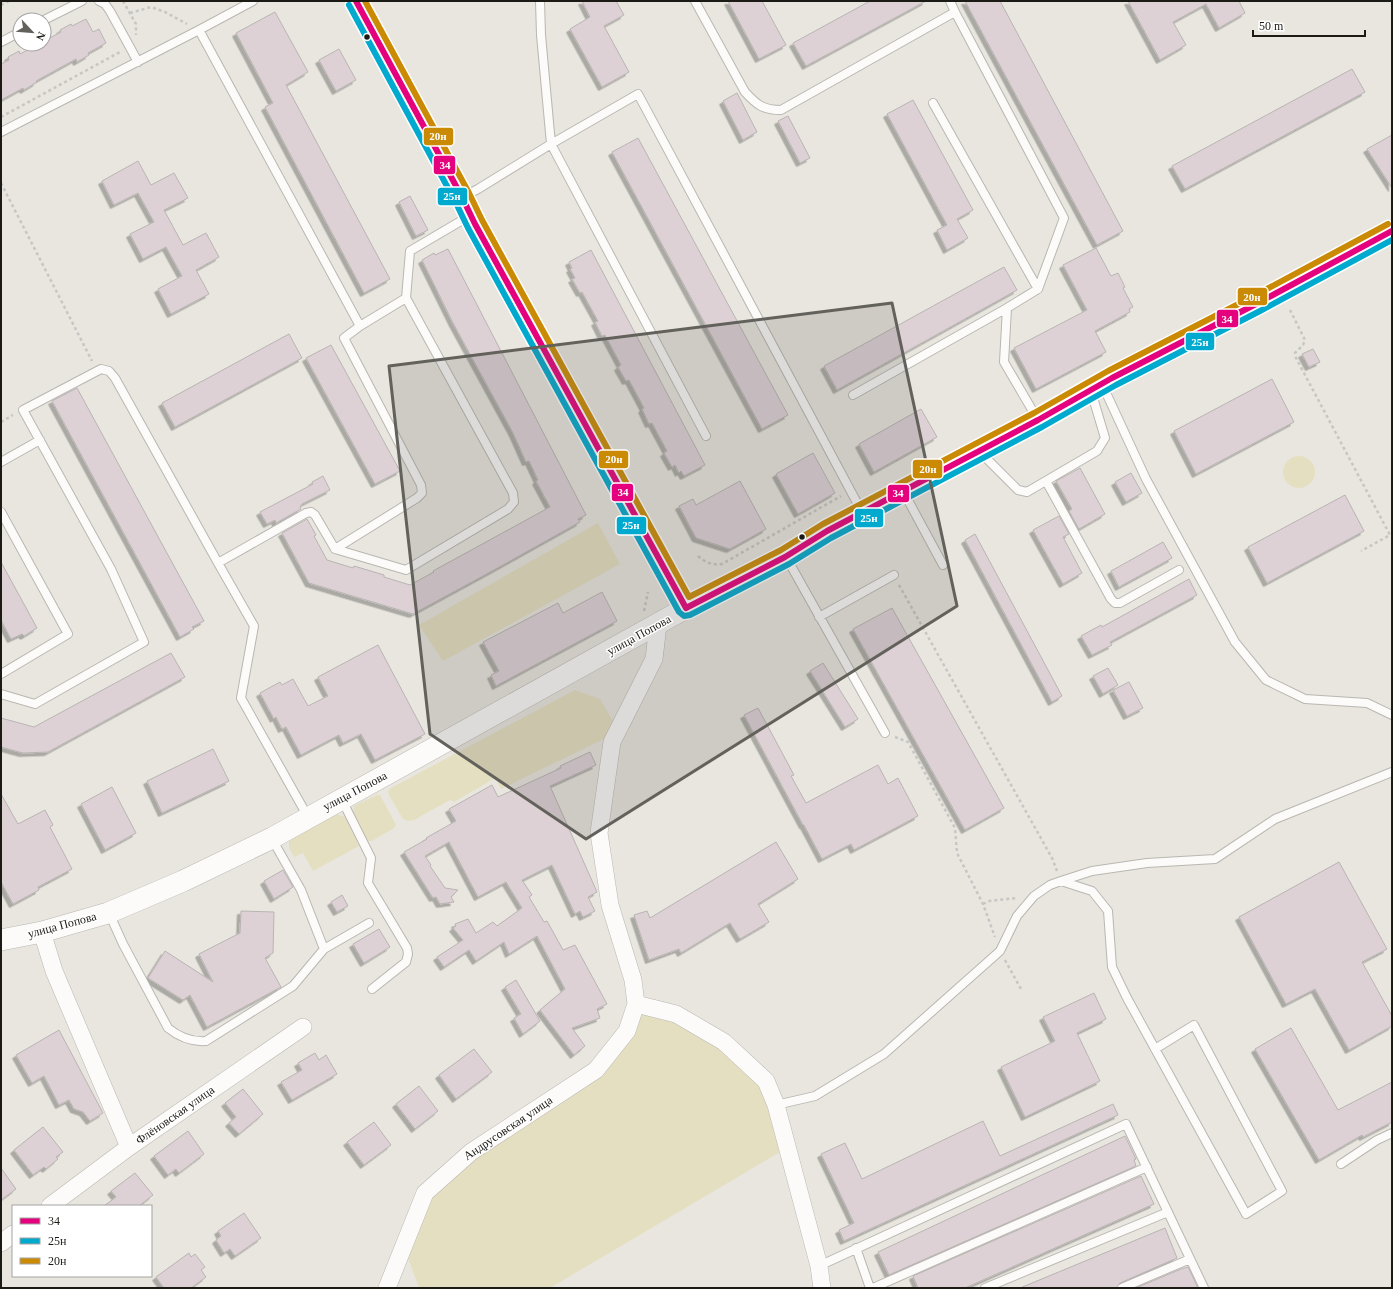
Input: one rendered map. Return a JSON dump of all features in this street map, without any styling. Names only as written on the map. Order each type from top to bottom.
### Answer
[{"type":"street","points":[[356,1],[686,608]]},
{"type":"street","name":"улица Попова","points":[[1,940],[42,932],[108,912],[183,881],[272,838],[308,816],[342,799],[686,608],[785,556],[862,512],[980,452],[1096,387],[1392,231]]},
{"type":"street","points":[[658,624],[654,659],[612,742],[599,833],[610,905],[633,980],[636,1004],[676,1014],[724,1042],[766,1081],[776,1105],[818,1266],[822,1288]]},
{"type":"street","points":[[42,932],[54,972],[129,1147]]},
{"type":"street","name":"Андрусовская улица","points":[[387,1288],[425,1193],[470,1152],[596,1070],[627,1031],[636,1004]]},
{"type":"street","name":"Флёновская улица","points":[[51,1205],[129,1147],[302,1027]]},
{"type":"street","points":[[1,1243],[12,1235]]},
{"type":"lane","points":[[52,16],[82,1]]},
{"type":"lane","points":[[99,1],[105,4],[110,11],[138,62]]},
{"type":"lane","points":[[1,132],[138,62],[252,1]]},
{"type":"lane","points":[[540,1],[541,35],[551,144],[706,436]]},
{"type":"lane","points":[[695,1],[745,92],[755,103],[769,110],[781,110],[955,12]]},
{"type":"lane","points":[[853,395],[1038,289],[1064,218],[950,1]]},
{"type":"lane","points":[[199,30],[360,326]]},
{"type":"lane","points":[[1,42],[12,36]]},
{"type":"lane","points":[[218,563],[306,513],[311,512],[315,515],[335,549],[406,570],[508,509],[514,502],[513,494],[406,298],[410,251],[467,206],[478,189],[551,144],[638,94],[862,512]]},
{"type":"lane","points":[[933,103],[1038,289]]},
{"type":"lane","points":[[335,549],[417,498],[422,493],[421,485],[344,338],[360,326],[406,298]]},
{"type":"lane","points":[[1007,308],[1004,362],[1038,420]]},
{"type":"lane","points":[[1,694],[34,704],[144,642],[111,569],[23,410],[101,369],[110,372],[115,378],[254,626],[241,698],[308,816]]},
{"type":"lane","points":[[980,452],[1018,490],[1027,492],[1097,451],[1105,438],[1096,387]]},
{"type":"lane","points":[[1096,387],[1235,642],[1266,680],[1305,699],[1367,703],[1392,715]]},
{"type":"lane","points":[[1,462],[40,440]]},
{"type":"lane","points":[[1046,481],[1111,599],[1115,603],[1120,603],[1179,570]]},
{"type":"lane","points":[[903,491],[943,565]]},
{"type":"lane","points":[[1,512],[68,634],[1,674]]},
{"type":"lane","points":[[785,556],[886,733]]},
{"type":"lane","points":[[819,617],[894,575]]},
{"type":"lane","points":[[776,1105],[815,1096],[884,1054],[1000,952],[1017,916],[1034,896],[1050,885],[1092,871],[1147,863],[1215,859],[1275,820],[1392,772]]},
{"type":"lane","points":[[342,799],[371,858],[368,883],[407,948],[408,954],[406,962],[372,989]]},
{"type":"lane","points":[[272,838],[301,890],[324,949]]},
{"type":"lane","points":[[1061,881],[1092,891],[1108,911],[1112,967],[1127,998],[1155,1049],[1246,1214],[1282,1191],[1194,1025],[1155,1049]]},
{"type":"lane","points":[[108,912],[123,944],[168,1028],[176,1035],[198,1042],[206,1041],[293,986],[324,949],[369,923]]},
{"type":"lane","points":[[818,1266],[1126,1124],[1204,1288]]},
{"type":"lane","points":[[1341,1164],[1377,1140],[1392,1133]]},
{"type":"lane","points":[[873,1288],[1147,1167]]},
{"type":"lane","points":[[985,1288],[1168,1212]]},
{"type":"lane","points":[[856,1248],[870,1288]]},
{"type":"lane","points":[[1122,1288],[1190,1259]]},
{"type":"path","points":[[1,5],[9,1]]},
{"type":"path","points":[[1,117],[130,47],[137,34],[136,24],[123,1]]},
{"type":"path","points":[[130,13],[151,7],[190,24]]},
{"type":"path","points":[[1,183],[97,371]]},
{"type":"path","points":[[1290,310],[1305,340],[1303,345],[1295,353],[1296,358],[1390,535],[1361,551]]},
{"type":"path","points":[[698,556],[706,563],[715,565],[722,564],[850,490]]},
{"type":"path","points":[[894,575],[1052,858],[1061,881]]},
{"type":"path","points":[[886,733],[908,742],[955,828],[957,853],[983,904],[1000,952],[1021,989]]},
{"type":"path","points":[[983,904],[989,901],[1034,896]]},
{"type":"highlighted area","points":[[892,303],[957,606],[586,839],[430,734],[389,366]]},
{"type":"shaded area","points":[[1296,456],[1302,456],[1312,463],[1315,472],[1314,478],[1308,485],[1302,488],[1296,488],[1286,481],[1283,475],[1283,469],[1290,459]]},
{"type":"shaded area","points":[[598,523],[620,564],[443,661],[419,625]]},
{"type":"shaded area","points":[[575,690],[600,699],[613,721],[606,738],[501,789],[495,778],[454,802],[450,800],[414,820],[408,821],[403,819],[389,795],[388,791],[391,788]]},
{"type":"shaded area","points":[[380,795],[396,825],[394,828],[372,841],[368,841],[353,813],[354,806]]},
{"type":"shaded area","points":[[336,814],[345,817],[359,846],[313,871],[303,853],[294,857],[289,848],[289,839]]},
{"type":"shaded area","points":[[643,1011],[675,1021],[724,1050],[761,1087],[770,1110],[780,1152],[550,1288],[419,1288],[408,1258],[431,1199],[475,1158],[632,1037]]},
{"type":"building","points":[[582,1],[616,1],[624,15],[604,26],[629,72],[602,87],[570,29],[590,17]]},
{"type":"building","points":[[728,1],[762,1],[786,45],[759,59]]},
{"type":"building","points":[[870,1],[926,1],[806,66],[793,43]]},
{"type":"building","points":[[965,1],[1000,1],[1123,231],[1097,245]]},
{"type":"building","points":[[1128,1],[1239,1],[1245,13],[1219,28],[1206,4],[1173,22],[1186,45],[1160,60]]},
{"type":"building","points":[[275,12],[308,72],[286,85],[390,279],[364,293],[265,107],[273,103],[236,33]]},
{"type":"building","points":[[86,19],[93,32],[99,29],[106,43],[88,53],[89,55],[77,62],[76,59],[36,81],[37,82],[24,90],[23,88],[1,100],[1,64],[9,60],[8,57],[17,52],[19,52],[20,54],[24,52],[52,52],[52,37],[71,24],[72,26]]},
{"type":"building","points":[[339,49],[356,80],[336,91],[319,60]]},
{"type":"building","points":[[1352,69],[1365,92],[1185,189],[1172,166]]},
{"type":"building","points":[[737,93],[757,132],[743,140],[723,101]]},
{"type":"building","points":[[913,100],[973,210],[957,219],[968,238],[947,250],[937,230],[947,225],[887,114]]},
{"type":"building","points":[[788,116],[810,158],[800,163],[778,121]]},
{"type":"building","points":[[1392,135],[1392,188],[1367,149]]},
{"type":"building","points":[[638,138],[788,415],[762,429],[612,152]]},
{"type":"building","points":[[138,161],[151,185],[174,173],[188,198],[164,210],[183,245],[206,233],[219,257],[196,270],[209,294],[171,314],[158,289],[182,276],[166,247],[143,259],[130,234],[154,222],[138,193],[114,205],[102,181]]},
{"type":"building","points":[[410,196],[428,230],[416,236],[399,202]]},
{"type":"building","points":[[1096,248],[1111,276],[1118,273],[1125,287],[1123,288],[1133,307],[1129,309],[1130,312],[1095,331],[1106,352],[1036,389],[1014,348],[1087,310],[1063,265]]},
{"type":"building","points":[[448,249],[586,515],[578,519],[580,522],[413,614],[309,583],[282,533],[307,519],[327,560],[384,575],[384,577],[410,585],[550,507],[536,481],[538,480],[529,461],[526,462],[513,433],[453,323],[422,260],[434,253],[435,255]]},
{"type":"building","points":[[591,250],[705,465],[684,476],[681,471],[679,473],[675,465],[672,467],[664,453],[667,451],[652,423],[649,424],[642,409],[644,408],[629,380],[626,381],[618,367],[621,365],[605,335],[602,336],[595,322],[598,321],[582,292],[580,293],[572,279],[575,278],[570,269],[572,268],[569,262]]},
{"type":"building","points":[[1004,267],[1017,290],[837,390],[824,366]]},
{"type":"building","points":[[289,334],[302,358],[175,427],[162,403]]},
{"type":"building","points":[[331,345],[400,471],[375,484],[306,358]]},
{"type":"building","points":[[1313,349],[1320,362],[1309,367],[1302,354]]},
{"type":"building","points":[[1272,379],[1294,422],[1196,474],[1174,431]]},
{"type":"building","points":[[77,388],[204,621],[192,627],[194,629],[180,637],[52,401]]},
{"type":"building","points":[[921,409],[937,437],[874,472],[859,444]]},
{"type":"building","points":[[813,453],[835,493],[798,514],[776,474]]},
{"type":"building","points":[[1080,468],[1105,514],[1079,529],[1069,511],[1072,509],[1056,481]]},
{"type":"building","points":[[1131,473],[1142,493],[1126,502],[1115,482]]},
{"type":"building","points":[[323,476],[330,490],[302,504],[300,507],[301,509],[276,523],[275,520],[267,524],[260,512],[313,484],[312,482]]},
{"type":"building","points":[[740,481],[766,529],[730,549],[696,538],[679,506],[693,499],[696,505]]},
{"type":"building","points":[[1345,495],[1364,531],[1267,583],[1248,547]]},
{"type":"building","points":[[1059,516],[1069,534],[1063,537],[1082,573],[1063,584],[1033,530]]},
{"type":"building","points":[[975,534],[1062,696],[1052,702],[965,540]]},
{"type":"building","points":[[1163,542],[1172,558],[1119,587],[1111,571]]},
{"type":"building","points":[[1,562],[37,628],[24,636],[22,634],[11,639],[1,620]]},
{"type":"building","points":[[1189,579],[1197,595],[1110,642],[1112,645],[1092,655],[1081,636],[1101,625],[1102,627]]},
{"type":"building","points":[[602,592],[617,621],[496,686],[491,675],[499,671],[483,642],[558,603],[563,613]]},
{"type":"building","points":[[892,608],[1004,808],[965,830],[853,629]]},
{"type":"building","points":[[378,645],[425,734],[375,760],[361,734],[343,743],[339,735],[301,755],[286,727],[282,729],[276,717],[274,719],[260,693],[280,682],[282,685],[293,679],[308,706],[328,696],[318,677]]},
{"type":"building","points":[[171,653],[185,677],[48,752],[23,753],[1,747],[1,718],[34,727]]},
{"type":"building","points":[[823,663],[858,719],[845,727],[810,671]]},
{"type":"building","points":[[1108,668],[1118,685],[1103,694],[1093,676]]},
{"type":"building","points":[[1129,682],[1143,708],[1127,716],[1113,690]]},
{"type":"building","points":[[758,708],[794,775],[791,776],[806,803],[878,765],[888,784],[898,778],[918,816],[854,850],[851,844],[822,859],[744,715]]},
{"type":"building","points":[[213,749],[229,781],[162,813],[147,781]]},
{"type":"building","points":[[590,752],[596,765],[550,786],[597,892],[588,897],[595,911],[583,917],[580,911],[575,914],[552,865],[522,880],[532,895],[529,897],[544,922],[547,921],[563,950],[575,945],[607,1004],[597,1009],[600,1018],[572,1028],[585,1046],[574,1055],[540,1010],[565,989],[537,936],[509,954],[504,942],[476,961],[469,950],[444,967],[437,957],[463,940],[453,928],[456,926],[455,924],[468,919],[476,933],[493,922],[497,926],[522,908],[506,882],[478,897],[449,842],[425,856],[445,888],[458,890],[451,897],[454,902],[440,904],[436,897],[433,898],[404,852],[456,821],[449,809],[492,785],[498,797],[561,768],[560,766]]},
{"type":"building","points":[[112,787],[136,833],[105,850],[81,804]]},
{"type":"building","points":[[1,794],[18,824],[45,810],[53,825],[50,827],[72,869],[38,887],[39,890],[13,904],[1,882]]},
{"type":"building","points":[[776,842],[798,879],[758,904],[769,922],[740,939],[730,923],[681,953],[679,949],[649,960],[634,915],[647,911],[650,918]]},
{"type":"building","points":[[1339,862],[1387,949],[1362,962],[1392,1016],[1392,1026],[1349,1050],[1315,989],[1286,1004],[1239,917]]},
{"type":"building","points":[[283,870],[293,887],[274,899],[264,881]]},
{"type":"building","points":[[342,895],[348,906],[337,912],[331,902]]},
{"type":"building","points":[[241,911],[274,912],[273,953],[265,958],[281,987],[207,1027],[190,995],[183,1000],[148,978],[165,951],[213,982],[199,954],[240,933]]},
{"type":"building","points":[[379,929],[390,947],[364,963],[353,944]]},
{"type":"building","points":[[516,980],[540,1021],[523,1034],[514,1018],[521,1014],[505,987]]},
{"type":"building","points":[[1094,993],[1106,1019],[1077,1033],[1100,1081],[1025,1117],[1001,1067],[1055,1041],[1043,1017]]},
{"type":"building","points":[[1291,1028],[1338,1110],[1392,1082],[1392,1122],[1363,1137],[1362,1135],[1319,1160],[1255,1049]]},
{"type":"building","points":[[59,1030],[103,1113],[90,1121],[83,1112],[74,1109],[69,1100],[59,1105],[44,1076],[32,1083],[16,1055]]},
{"type":"building","points":[[474,1049],[492,1072],[456,1099],[439,1075]]},
{"type":"building","points":[[315,1053],[319,1060],[326,1055],[337,1074],[292,1100],[281,1082],[302,1070],[298,1063]]},
{"type":"building","points":[[419,1086],[438,1111],[415,1129],[396,1104]]},
{"type":"building","points":[[243,1089],[263,1114],[239,1134],[229,1123],[236,1117],[225,1103]]},
{"type":"building","points":[[1113,1104],[1118,1115],[844,1241],[839,1230],[854,1223],[821,1154],[845,1143],[862,1179],[983,1121],[1000,1156]]},
{"type":"building","points":[[374,1122],[391,1145],[364,1165],[347,1142]]},
{"type":"building","points":[[43,1127],[63,1152],[56,1157],[58,1159],[46,1169],[44,1167],[33,1175],[14,1150]]},
{"type":"building","points":[[188,1131],[204,1154],[179,1173],[176,1169],[168,1175],[154,1156]]},
{"type":"building","points":[[1125,1136],[1136,1159],[1134,1160],[1136,1166],[889,1275],[878,1252]]},
{"type":"building","points":[[1,1168],[16,1189],[1,1200]]},
{"type":"building","points":[[135,1173],[153,1195],[140,1205],[105,1205],[116,1197],[111,1191]]},
{"type":"building","points":[[1141,1176],[1154,1204],[965,1288],[918,1288],[913,1276]]},
{"type":"building","points":[[244,1213],[261,1238],[235,1256],[230,1249],[224,1253],[216,1240],[221,1236],[218,1231]]},
{"type":"building","points":[[1165,1228],[1177,1258],[1120,1283],[1117,1288],[1020,1288]]},
{"type":"building","points":[[189,1253],[191,1257],[195,1254],[205,1267],[201,1270],[206,1277],[191,1288],[164,1288],[156,1277]]},
{"type":"building","points":[[1188,1267],[1198,1288],[1136,1288],[1181,1269]]},
{"type":"transit line","name":"34","points":[[356,1],[462,197],[475,224],[686,608],[785,557],[827,531],[1038,420],[1112,378],[1256,304],[1392,231]]},
{"type":"transit line","name":"20н","points":[[365,1],[469,193],[482,220],[689,597],[781,550],[823,524],[1034,413],[1108,371],[1252,297],[1388,224]]},
{"type":"transit line","name":"25н","points":[[349,5],[455,201],[468,228],[679,612],[684,616],[690,615],[789,564],[831,538],[1042,427],[1116,385],[1260,311],[1392,240]]}]
